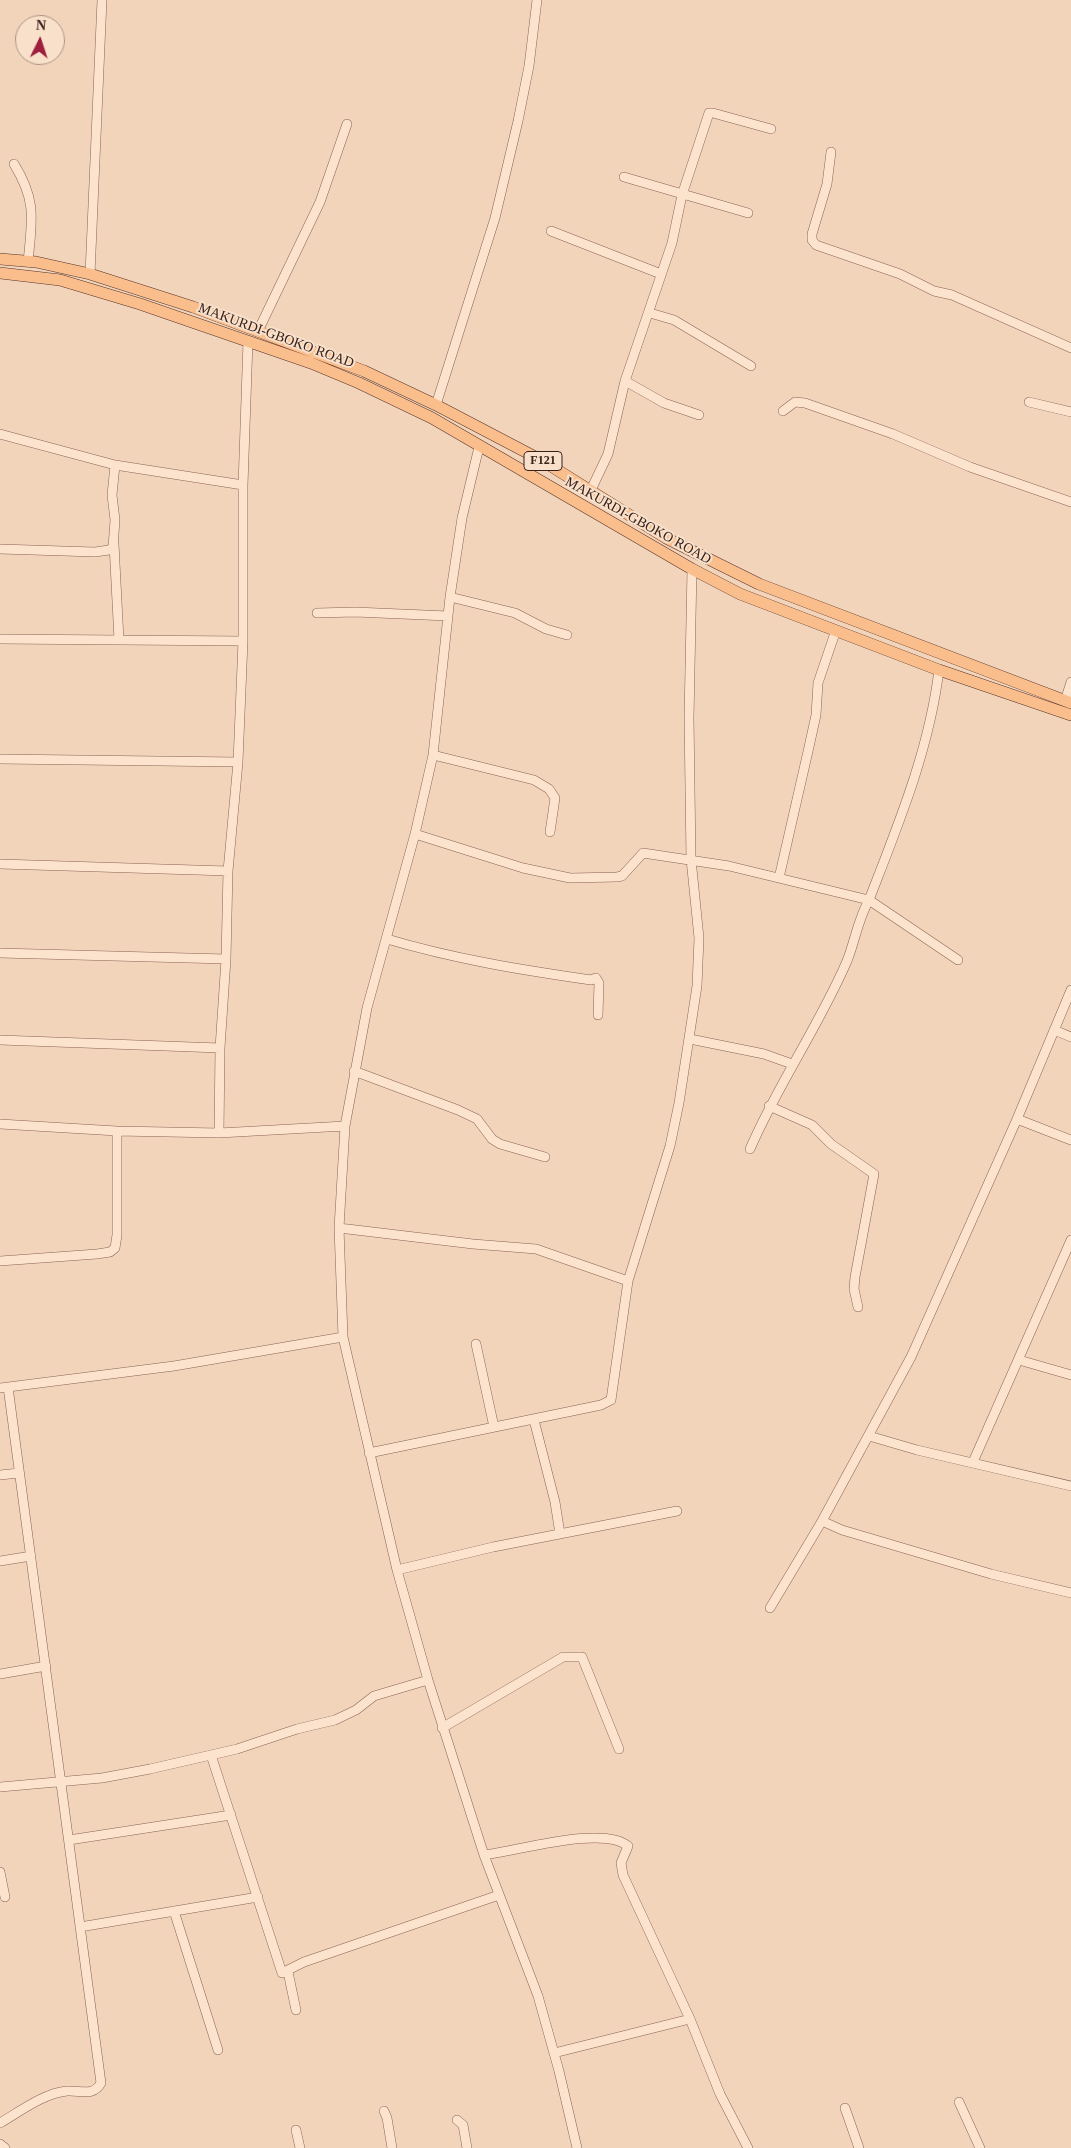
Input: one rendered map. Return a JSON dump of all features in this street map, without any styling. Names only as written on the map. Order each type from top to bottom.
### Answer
[{"type":"main road","name":"F121","points":[[0,259],[32,262],[90,274],[258,331],[364,371],[436,405],[542,461],[666,538],[759,584],[1068,702]]},
{"type":"main road","points":[[32,262],[33,275]]},
{"type":"main road","name":"MAKURDI-GBOKO ROAD","points":[[0,273],[33,275],[86,287],[248,341],[359,383],[432,418],[692,569],[740,594],[939,670],[1071,715]]},
{"type":"street","points":[[90,274],[102,0]]},
{"type":"street","points":[[436,405],[495,218],[529,66],[537,0]]},
{"type":"street","points":[[590,492],[608,454],[625,381],[650,313],[672,243],[682,195],[709,114],[771,129]]},
{"type":"street","points":[[258,331],[320,202],[347,124]]},
{"type":"street","points":[[831,152],[827,184],[812,234],[812,240],[816,245],[900,274],[934,291],[952,295],[1071,348]]},
{"type":"street","points":[[14,164],[25,182],[32,206],[32,262]]},
{"type":"street","points":[[624,177],[748,213]]},
{"type":"street","points":[[551,231],[661,274]]},
{"type":"street","points":[[650,313],[674,320],[751,366]]},
{"type":"street","points":[[219,1133],[220,1048],[226,959],[228,871],[238,762],[243,641],[243,485],[248,341]]},
{"type":"street","points":[[625,381],[664,403],[698,415]]},
{"type":"street","points":[[783,411],[791,403],[798,401],[805,403],[893,434],[970,467],[1071,502]]},
{"type":"street","points":[[1029,402],[1071,412]]},
{"type":"street","points":[[0,434],[115,465],[243,485]]},
{"type":"street","points":[[479,447],[462,518],[450,597],[433,755],[415,834],[387,939],[366,1008],[345,1126],[338,1228],[344,1337],[397,1570],[428,1680],[484,1855],[538,1996],[554,2053],[574,2147]]},
{"type":"street","points":[[115,465],[112,495],[115,520],[114,544],[119,640]]},
{"type":"street","points":[[0,549],[95,552],[109,550],[114,544]]},
{"type":"street","points":[[369,1453],[534,1420],[601,1405],[611,1400],[628,1281],[670,1146],[690,1039],[697,986],[699,938],[691,859],[689,701],[692,569]]},
{"type":"street","points":[[450,597],[515,613],[546,629],[567,635]]},
{"type":"street","points":[[317,613],[355,612],[448,616]]},
{"type":"street","points":[[779,878],[811,739],[818,682],[836,630]]},
{"type":"street","points":[[0,639],[243,641]]},
{"type":"street","points":[[750,1149],[769,1106],[847,961],[864,909],[915,777],[928,732],[939,670]]},
{"type":"street","points":[[1068,702],[1071,682]]},
{"type":"street","points":[[433,755],[520,775],[543,784],[556,798],[550,832]]},
{"type":"street","points":[[0,759],[238,762]]},
{"type":"street","points":[[415,834],[523,868],[570,878],[622,876],[643,853],[691,859],[779,878],[869,900],[958,960]]},
{"type":"street","points":[[0,864],[228,871]]},
{"type":"street","points":[[387,939],[423,950],[491,965],[591,980],[596,978],[599,983],[598,1016]]},
{"type":"street","points":[[0,953],[226,959]]},
{"type":"street","points":[[770,1608],[822,1521],[911,1357],[1017,1118],[1071,990]]},
{"type":"street","points":[[1054,1030],[1071,1037]]},
{"type":"street","points":[[690,1039],[764,1054],[792,1064]]},
{"type":"street","points":[[0,1040],[220,1048]]},
{"type":"street","points":[[354,1071],[458,1110],[477,1119],[492,1139],[500,1144],[545,1157]]},
{"type":"street","points":[[769,1106],[812,1125],[832,1144],[874,1174],[855,1277],[854,1289],[858,1306]]},
{"type":"street","points":[[1017,1118],[1071,1140]]},
{"type":"street","points":[[0,1124],[117,1131],[219,1133],[345,1126]]},
{"type":"street","points":[[0,1261],[97,1254],[110,1252],[115,1248],[117,1235],[117,1131]]},
{"type":"street","points":[[338,1228],[473,1244],[536,1248],[628,1281]]},
{"type":"street","points":[[973,1462],[1071,1240]]},
{"type":"street","points":[[0,2123],[55,2094],[66,2091],[90,2093],[96,2090],[102,2083],[31,1556],[4,1388],[174,1366],[344,1337]]},
{"type":"street","points":[[476,1344],[494,1427]]},
{"type":"street","points":[[1019,1360],[1071,1375]]},
{"type":"street","points":[[534,1420],[555,1502],[560,1534]]},
{"type":"street","points":[[869,1436],[917,1450],[1071,1486]]},
{"type":"street","points":[[0,1475],[19,1473]]},
{"type":"street","points":[[397,1570],[560,1534],[677,1511]]},
{"type":"street","points":[[822,1521],[842,1530],[991,1574],[1071,1593]]},
{"type":"street","points":[[0,1561],[31,1556]]},
{"type":"street","points":[[442,1728],[563,1657],[577,1656],[582,1657],[619,1749]]},
{"type":"street","points":[[0,1674],[46,1666]]},
{"type":"street","points":[[0,1787],[134,1772],[211,1755],[336,1720],[356,1710],[374,1696],[428,1680]]},
{"type":"street","points":[[211,1755],[282,1973],[288,1972],[304,1962],[499,1895]]},
{"type":"street","points":[[70,1840],[231,1815]]},
{"type":"street","points":[[484,1855],[579,1839],[601,1838],[621,1840],[628,1846],[621,1863],[623,1875],[690,2019],[720,2094],[748,2148]]},
{"type":"street","points":[[0,1872],[5,1897]]},
{"type":"street","points":[[80,1926],[258,1897]]},
{"type":"street","points":[[174,1911],[218,2050]]},
{"type":"street","points":[[288,1972],[296,2010]]},
{"type":"street","points":[[554,2053],[690,2019]]},
{"type":"street","points":[[959,2102],[980,2148]]},
{"type":"street","points":[[845,2108],[859,2148]]},
{"type":"street","points":[[384,2111],[392,2148]]},
{"type":"street","points":[[457,2120],[463,2125],[466,2148]]},
{"type":"street","points":[[296,2130],[300,2148]]},
{"type":"street","points":[[0,2144],[5,2148]]}]
